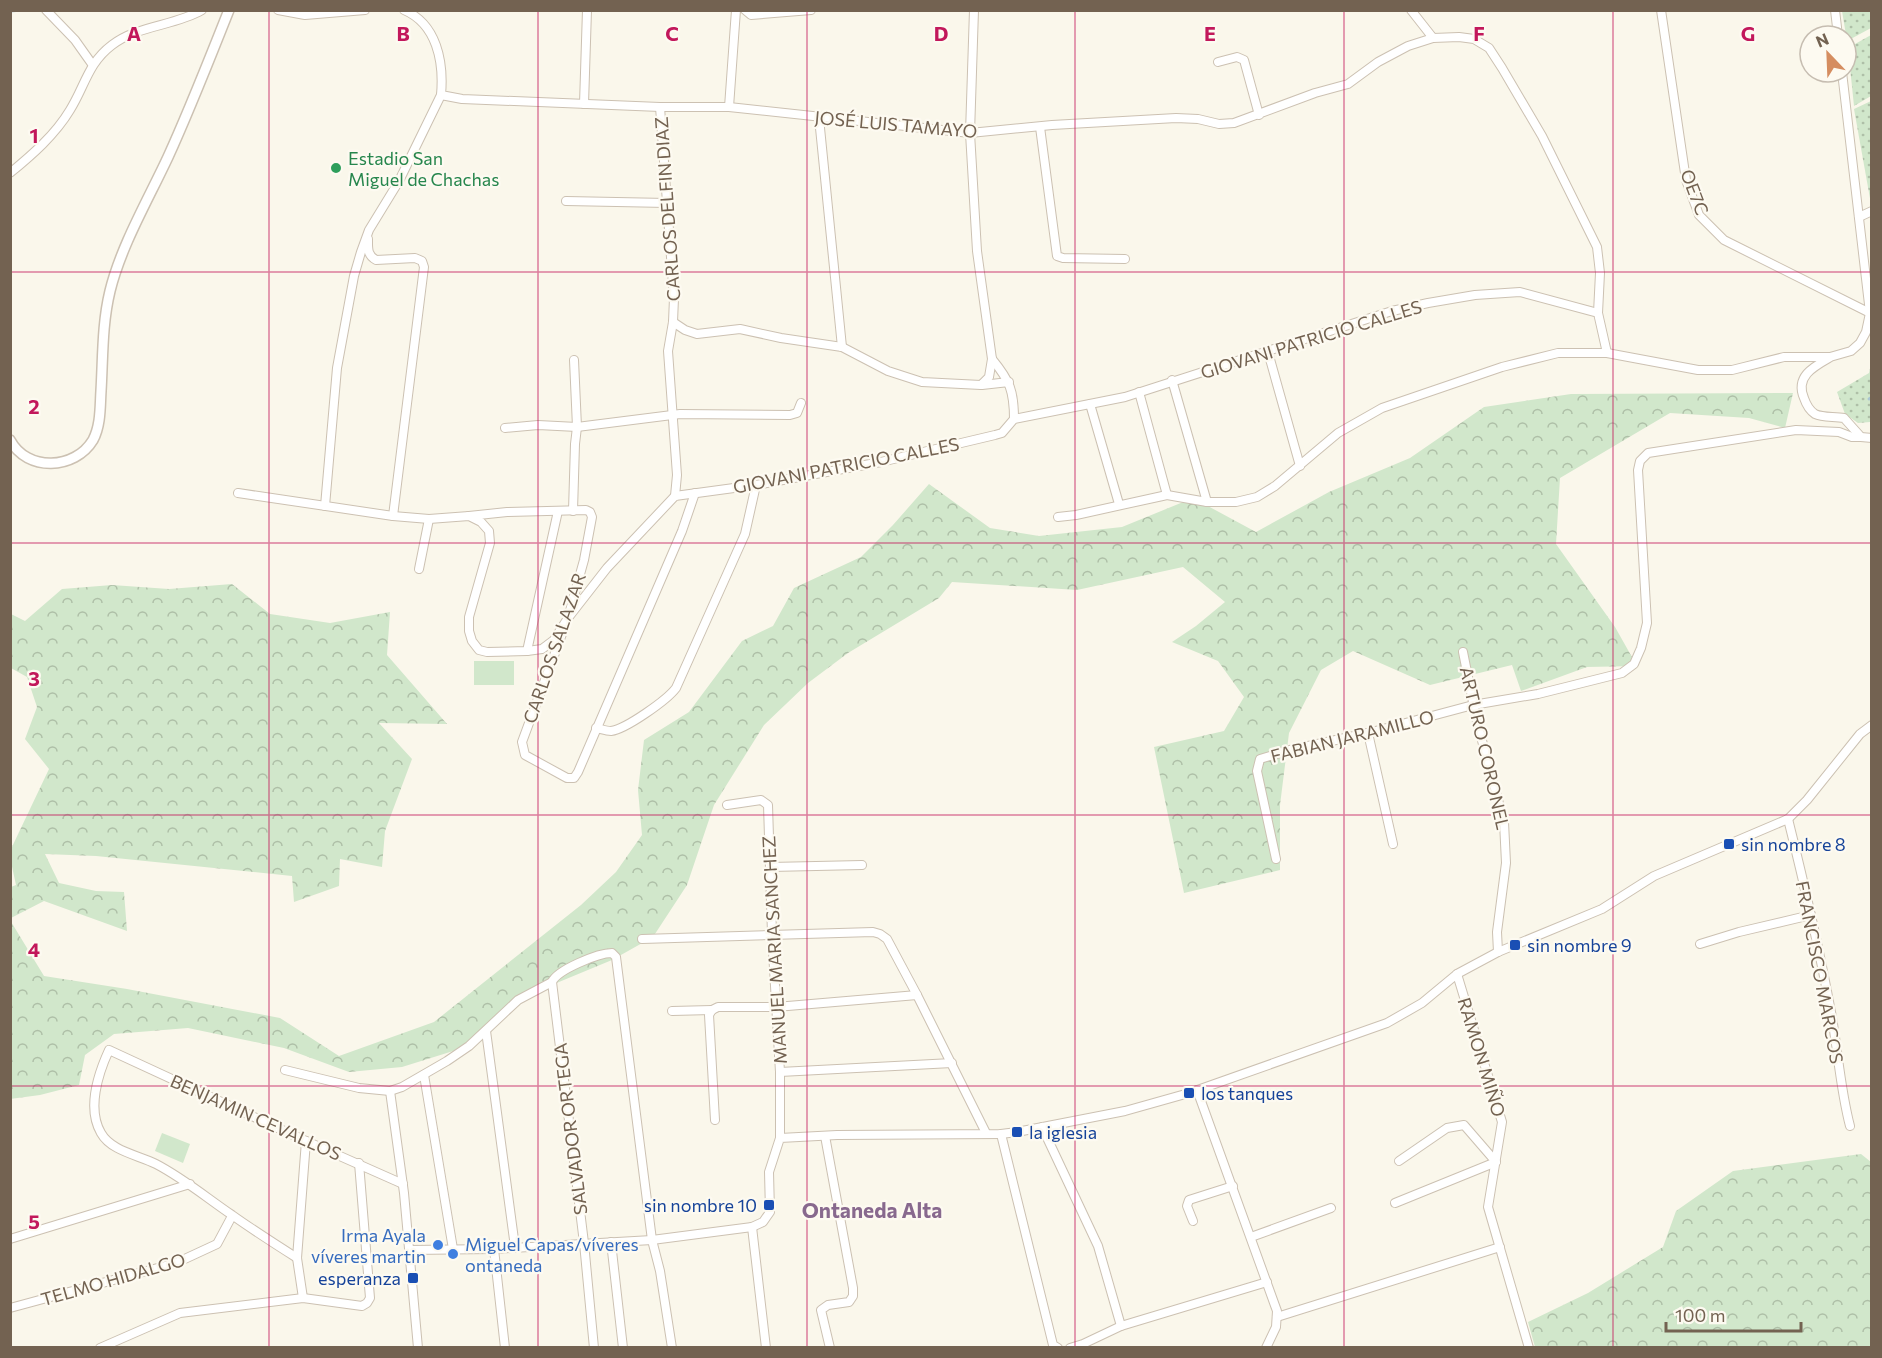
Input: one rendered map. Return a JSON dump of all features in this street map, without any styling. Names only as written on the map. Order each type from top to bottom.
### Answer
[{"type":"street","points":[[46,10],[75,40],[92,64]]},
{"type":"street","points":[[10,173],[39,149],[70,110],[92,64],[112,45],[127,37],[189,18],[202,10]]},
{"type":"street","points":[[10,440],[26,458],[36,463],[52,463],[71,459],[93,440],[100,416],[105,319],[110,290],[120,260],[177,138],[229,10]]},
{"type":"street","points":[[278,10],[305,15],[365,10]]},
{"type":"street","points":[[325,506],[337,368],[354,276],[369,230],[399,181],[441,95],[440,64],[432,32],[422,21],[404,10]]},
{"type":"street","points":[[584,104],[587,10]]},
{"type":"street","points":[[729,107],[735,10]]},
{"type":"street","points":[[745,10],[751,15],[812,10]]},
{"type":"street","points":[[974,10],[970,133],[977,250],[992,359],[989,376],[981,385]]},
{"type":"street","points":[[1411,10],[1432,38]]},
{"type":"street","name":"OE7C","points":[[1661,10],[1686,180],[1699,215],[1724,240],[1870,313]]},
{"type":"street","name":"JOSÉ LUIS TAMAYO","points":[[441,95],[462,99],[660,107],[729,107],[970,133],[1176,118],[1227,124],[1247,120],[1315,93],[1348,84],[1378,62],[1408,46],[1432,38],[1474,39],[1489,48],[1502,68],[1542,136],[1597,247],[1600,273],[1598,313]]},
{"type":"street","points":[[1218,62],[1237,57],[1244,60],[1259,115]]},
{"type":"street","points":[[1058,517],[1167,495],[1207,502],[1236,502],[1257,497],[1275,486],[1338,433],[1383,408],[1502,367],[1558,353],[1607,353],[1698,370],[1732,370],[1784,357],[1830,357],[1851,351],[1860,343],[1866,332],[1870,313],[1843,84]]},
{"type":"street","name":"CARLOS DELFIN DIAZ","points":[[660,107],[674,298],[673,322],[697,334],[740,329],[842,347],[888,371],[922,382],[981,385],[1009,381]]},
{"type":"street","points":[[819,118],[842,347]]},
{"type":"street","points":[[1040,127],[1057,256],[1125,259]]},
{"type":"street","points":[[566,201],[667,203]]},
{"type":"street","points":[[1859,217],[1872,211]]},
{"type":"street","points":[[369,230],[368,251],[371,257],[376,260],[415,258],[422,261],[423,267],[393,516]]},
{"type":"street","name":"GIOVANI PATRICIO CALLES","points":[[675,496],[756,485],[881,462],[1002,434],[1014,419],[1139,392],[1392,310],[1475,295],[1520,292],[1598,313]]},
{"type":"street","points":[[1598,313],[1607,353]]},
{"type":"street","points":[[469,516],[481,522],[489,531],[490,543],[469,617],[472,641],[479,650],[487,652],[527,651],[542,648],[554,640],[607,568],[675,496],[677,475],[668,351],[673,322]]},
{"type":"street","points":[[1268,352],[1300,466]]},
{"type":"street","points":[[1830,357],[1806,373],[1802,381],[1802,395],[1807,406],[1815,414],[1844,418],[1861,437],[1872,438]]},
{"type":"street","points":[[992,359],[1009,381],[1014,404],[1014,419]]},
{"type":"street","points":[[238,493],[393,516],[429,519],[507,512],[573,511],[577,427],[574,360]]},
{"type":"street","points":[[1172,380],[1207,502]]},
{"type":"street","points":[[1139,392],[1167,495]]},
{"type":"street","points":[[505,428],[538,425],[577,427],[680,414],[790,415],[797,413],[801,404]]},
{"type":"street","points":[[1090,404],[1119,504]]},
{"type":"street","name":"FABIAN JARAMILLO","points":[[1276,859],[1257,771],[1260,759],[1290,750],[1368,734],[1473,705],[1538,694],[1622,673],[1634,664],[1641,648],[1647,622],[1638,470],[1640,461],[1648,453],[1796,430],[1839,432],[1852,437],[1861,437]]},
{"type":"street","points":[[695,493],[682,531],[596,728],[611,731],[625,725],[664,700],[676,688],[745,534],[756,485]]},
{"type":"street","points":[[527,651],[558,511]]},
{"type":"street","name":"CARLOS SALAZAR","points":[[573,511],[590,512],[592,517],[584,560],[568,618],[522,742],[523,748],[525,754],[567,778],[574,778],[596,728]]},
{"type":"street","points":[[419,569],[429,519]]},
{"type":"street","name":"ARTURO CORONEL","points":[[1463,652],[1473,705],[1504,822],[1506,842],[1497,932],[1498,952]]},
{"type":"street","points":[[780,1138],[1001,1134],[1042,1127],[1125,1111],[1197,1090],[1387,1023],[1422,1003],[1457,974],[1498,952],[1602,909],[1654,876],[1788,819],[1807,800],[1860,734],[1872,725]]},
{"type":"street","points":[[1368,734],[1393,844]]},
{"type":"street","name":"MANUEL MARIA SANCHEZ","points":[[727,805],[761,800],[767,803],[780,1072],[780,1138],[768,1172],[770,1212],[763,1222],[752,1227]]},
{"type":"street","name":"FRANCISCO MARCOS","points":[[1788,819],[1811,915],[1831,1015],[1842,1094],[1850,1126]]},
{"type":"street","points":[[770,867],[861,865]]},
{"type":"street","points":[[1700,944],[1811,915]]},
{"type":"street","points":[[642,939],[772,934],[873,932],[880,934],[887,939],[917,995],[986,1133]]},
{"type":"street","points":[[285,1070],[358,1088],[390,1091],[424,1075],[469,1046],[518,1000],[552,982],[554,976],[608,953],[616,957],[652,1240],[660,1272],[672,1347]]},
{"type":"street","name":"RAMON MIÑO","points":[[1457,974],[1502,1122],[1488,1207],[1530,1347]]},
{"type":"street","name":"SALVADOR ORTEGA","points":[[552,982],[584,1243],[594,1347]]},
{"type":"street","points":[[672,1011],[710,1012],[718,1007],[776,1007],[917,995]]},
{"type":"street","points":[[710,1012],[715,1120]]},
{"type":"street","points":[[486,1030],[515,1247]]},
{"type":"street","name":"BENJAMIN CEVALLOS","points":[[190,1184],[155,1164],[108,1143],[100,1132],[95,1115],[96,1087],[100,1069],[109,1050],[403,1184]]},
{"type":"street","points":[[780,1072],[952,1063]]},
{"type":"street","points":[[424,1075],[453,1249]]},
{"type":"street","points":[[1197,1090],[1277,1311],[1276,1327],[1266,1347]]},
{"type":"street","points":[[390,1091],[403,1184],[418,1347]]},
{"type":"street","points":[[1395,1203],[1496,1162],[1464,1125],[1447,1128],[1399,1161]]},
{"type":"street","points":[[1042,1127],[1098,1246],[1121,1326]]},
{"type":"street","points":[[1001,1134],[1053,1345],[1058,1347]]},
{"type":"street","points":[[825,1136],[853,1288],[853,1296],[849,1302],[828,1305],[821,1310],[830,1347]]},
{"type":"street","points":[[303,1298],[297,1258],[306,1141]]},
{"type":"street","points":[[100,1347],[180,1313],[303,1298],[362,1305],[368,1303],[370,1298],[359,1163]]},
{"type":"street","points":[[10,1239],[190,1184],[232,1216],[297,1258]]},
{"type":"street","points":[[1193,1221],[1187,1206],[1189,1200],[1233,1186]]},
{"type":"street","points":[[1251,1237],[1331,1208]]},
{"type":"street","name":"TELMO HIDALGO","points":[[10,1308],[176,1263],[217,1244],[232,1216]]},
{"type":"street","points":[[410,1250],[494,1249],[652,1240],[752,1227],[766,1347]]},
{"type":"street","points":[[611,1242],[623,1347]]},
{"type":"street","points":[[1277,1317],[1500,1247]]},
{"type":"street","points":[[494,1249],[505,1347]]},
{"type":"street","points":[[1070,1347],[1083,1344],[1121,1326],[1267,1282]]},
{"type":"green space","points":[[1842,11],[1871,11],[1871,28],[1858,35],[1858,24],[1844,24]]},
{"type":"green space","points":[[1871,35],[1871,96],[1854,106],[1852,84],[1858,84],[1858,42]]},
{"type":"green space","points":[[1871,101],[1872,203],[1871,204],[1854,109]]},
{"type":"green space","points":[[1871,364],[1872,419],[1870,422],[1858,423],[1845,414],[1837,392],[1869,373]]},
{"type":"green space","points":[[1793,393],[1785,428],[1749,418],[1670,413],[1560,478],[1556,544],[1615,627],[1637,666],[1587,667],[1521,691],[1512,665],[1430,685],[1353,651],[1321,670],[1289,733],[1280,805],[1280,870],[1184,893],[1154,747],[1224,731],[1244,697],[1218,661],[1172,642],[1225,602],[1183,567],[1077,590],[952,582],[939,598],[848,653],[808,683],[764,725],[714,805],[687,885],[653,937],[612,960],[518,999],[466,1047],[402,1067],[349,1072],[284,1048],[188,1028],[114,1034],[85,1055],[79,1085],[40,1095],[10,1099],[10,920],[44,976],[280,1018],[339,1056],[434,1022],[581,905],[616,872],[642,835],[638,790],[644,740],[689,712],[742,641],[773,626],[794,588],[861,557],[929,484],[990,528],[1039,536],[1122,527],[1193,498],[1256,532],[1329,492],[1410,458],[1484,407],[1571,394]]},
{"type":"green space","points":[[232,584],[270,614],[330,623],[390,612],[387,655],[447,724],[379,723],[412,759],[385,831],[382,867],[340,859],[339,886],[294,902],[292,876],[96,856],[45,854],[59,883],[96,891],[124,892],[127,931],[44,901],[11,918],[11,887],[16,885],[11,849],[49,769],[25,739],[37,707],[27,677],[11,668],[11,614],[25,621],[62,589],[112,585],[169,589]]},
{"type":"green space","points":[[474,661],[514,661],[514,685],[474,685]]},
{"type":"green space","points":[[162,1133],[190,1144],[183,1163],[155,1151]]},
{"type":"green space","points":[[1861,1154],[1871,1162],[1871,1347],[1535,1347],[1528,1322],[1588,1293],[1663,1247],[1676,1211],[1733,1171]]},
{"type":"waterway","points":[[10,11],[22,10]]},
{"type":"place","name":"Estadio San Miguel de Chachas","points":[[336,168]]},
{"type":"place","name":"sin nombre 8","points":[[1729,844]]},
{"type":"place","name":"sin nombre 9","points":[[1515,945]]},
{"type":"place","name":"los tanques","points":[[1189,1093]]},
{"type":"place","name":"la iglesia","points":[[1017,1132]]},
{"type":"place","name":"sin nombre 10","points":[[769,1205]]},
{"type":"place","name":"Irma Ayala víveres martin","points":[[438,1245]]},
{"type":"place","name":"Miguel Capas/víveres ontaneda","points":[[453,1254]]},
{"type":"place","name":"esperanza","points":[[413,1278]]},
{"type":"district","name":"Ontaneda Alta","points":[[872,1209]]}]
